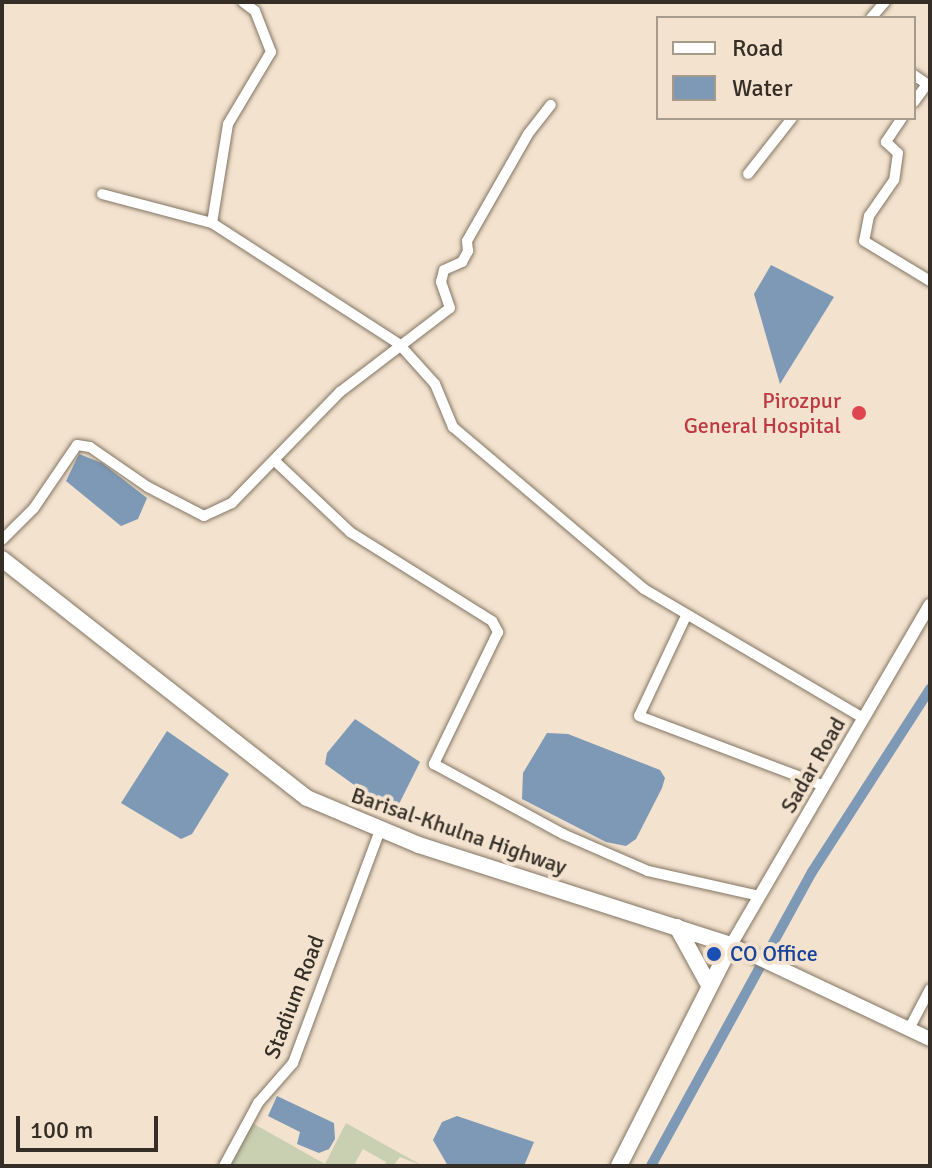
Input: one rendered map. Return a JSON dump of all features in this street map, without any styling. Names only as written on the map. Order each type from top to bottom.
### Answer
[{"type":"highway","name":"Barisal-Khulna Highway","points":[[2,559],[295,789],[380,830],[731,945]]},
{"type":"highway","points":[[677,927],[709,985]]},
{"type":"highway","points":[[619,1166],[731,945]]},
{"type":"main road","points":[[731,945],[930,1039]]},
{"type":"street","points":[[212,223],[228,124],[271,52],[255,11],[243,2]]},
{"type":"street","points":[[2,540],[34,508],[77,445],[90,447],[148,487],[204,516],[232,503],[275,461],[313,416],[399,344],[450,308],[441,282],[444,270],[462,262],[467,241],[528,134],[551,105]]},
{"type":"street","points":[[748,174],[790,120]]},
{"type":"street","points":[[901,120],[886,142],[898,153],[894,180],[869,216],[864,241],[930,281]]},
{"type":"street","points":[[102,194],[212,223],[399,344],[435,384],[453,427],[628,576],[686,616],[783,667],[863,718]]},
{"type":"street","points":[[275,461],[350,532],[492,621],[498,632],[434,764],[563,834],[648,871],[760,896]]},
{"type":"street","name":"Sadar Road","points":[[731,945],[930,605]]},
{"type":"street","points":[[686,616],[637,711],[639,716],[824,786]]},
{"type":"street","name":"Stadium Road","points":[[224,1166],[258,1103],[293,1063],[380,830]]},
{"type":"street","points":[[909,1029],[930,989]]},
{"type":"green space","points":[[252,1123],[325,1164],[346,1123],[423,1166],[400,1157],[393,1166],[384,1166],[386,1162],[363,1149],[355,1163],[360,1166],[230,1166]]},
{"type":"water","points":[[771,265],[834,297],[780,384],[754,294]]},
{"type":"water","points":[[79,454],[102,463],[147,498],[138,519],[121,526],[66,481]]},
{"type":"water","points":[[355,719],[420,762],[399,804],[382,805],[325,764],[327,753]]},
{"type":"water","points":[[167,731],[229,774],[192,834],[181,839],[121,803]]},
{"type":"water","points":[[547,733],[568,734],[660,770],[665,778],[662,788],[636,839],[626,846],[606,842],[522,799],[523,773]]},
{"type":"water","points":[[277,1096],[334,1123],[335,1139],[329,1149],[319,1153],[297,1144],[300,1132],[268,1116]]},
{"type":"water","points":[[457,1116],[534,1142],[524,1166],[448,1166],[433,1140],[442,1122]]},
{"type":"waterway","points":[[651,1166],[812,872],[930,689]]},
{"type":"place","name":"Pirozpur General Hospital","points":[[859,413]]},
{"type":"place","name":"CO Office","points":[[714,954]]}]
